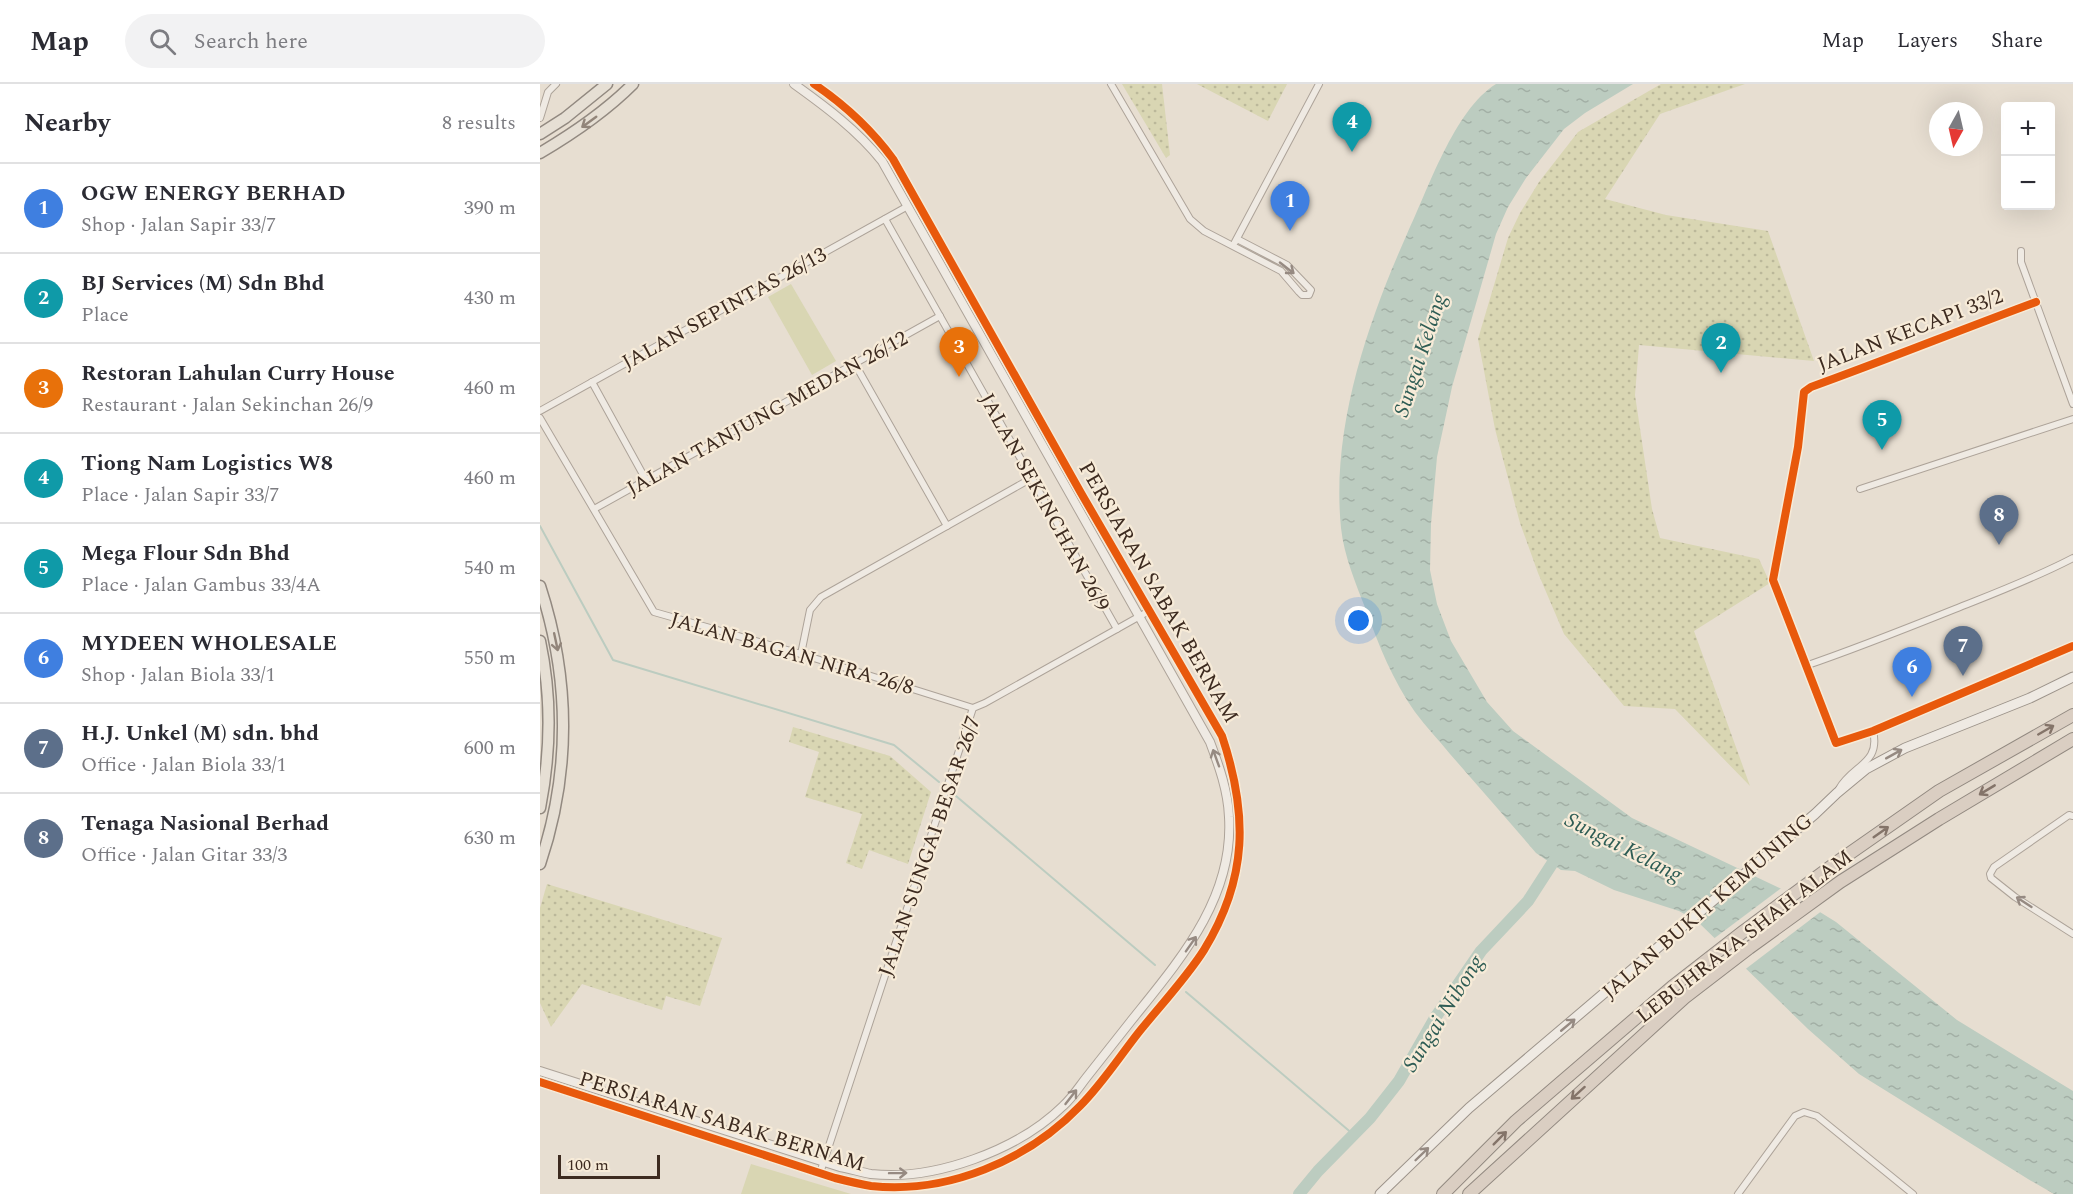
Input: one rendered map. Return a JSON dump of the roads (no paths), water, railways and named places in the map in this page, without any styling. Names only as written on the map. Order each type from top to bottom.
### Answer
[{"type":"highway","name":"LEBUHRAYA SHAH ALAM","points":[[1443,1194],[1516,1121],[1672,987],[1833,865],[1940,791],[2073,715]]},
{"type":"highway","name":"LEBUHRAYA SHAH ALAM","points":[[1473,1191],[1684,998],[1840,882],[1939,819],[2073,739]]},
{"type":"main road","points":[[540,135],[608,84]]},
{"type":"main road","points":[[540,153],[586,125],[612,105],[633,84]]},
{"type":"main road","points":[[540,586],[559,656],[564,715],[560,773],[553,817],[540,864]]},
{"type":"main road","points":[[540,640],[550,712],[547,772],[540,808]]},
{"type":"main road","name":"JALAN BUKIT KEMUNING","points":[[1380,1194],[1469,1108],[1866,770],[1905,748],[2030,698],[2073,677]]},
{"type":"street","name":"PERSIARAN SABAK BERNAM","points":[[540,1071],[823,1162],[873,1174],[925,1173],[969,1161],[1010,1145],[1028,1135],[1064,1106],[1175,966],[1197,934],[1220,885],[1227,851],[1230,817],[1222,774],[1210,742],[882,160],[867,142],[826,106],[794,84]]},
{"type":"street","name":"PERSIARAN SABAK BERNAM","points":[[540,1082],[820,1173],[872,1186],[920,1186],[975,1174],[1028,1149],[1048,1136],[1081,1105],[1204,951],[1233,888],[1240,852],[1240,817],[1234,772],[1222,736],[893,159],[878,138],[843,104],[814,84]]},
{"type":"street","points":[[1111,84],[1190,219],[1204,231],[1281,271],[1299,292],[1306,296],[1309,295],[1311,290],[1287,266],[1237,239]]},
{"type":"street","points":[[1233,246],[1319,84]]},
{"type":"street","points":[[540,118],[551,85]]},
{"type":"street","name":"JALAN SEPINTAS 26/13","points":[[540,411],[908,206]]},
{"type":"street","name":"JALAN SEKINCHAN 26/9","points":[[885,219],[1117,629]]},
{"type":"street","points":[[2021,251],[2021,262],[2073,404]]},
{"type":"street","name":"JALAN KECAPI 33/2","points":[[1873,731],[1836,743],[1773,580],[1798,447],[1804,392],[1811,387],[2036,302]]},
{"type":"street","name":"JALAN TANJUNG MEDAN 26/12","points":[[594,509],[940,316]]},
{"type":"street","points":[[855,364],[947,526]]},
{"type":"street","points":[[592,382],[646,480]]},
{"type":"street","name":"JALAN BAGAN NIRA 26/8","points":[[540,418],[654,612],[801,654],[973,708]]},
{"type":"street","points":[[1860,489],[2073,419]]},
{"type":"street","points":[[801,654],[810,610],[821,597],[1032,478]]},
{"type":"street","points":[[1805,666],[1845,653],[2007,588],[2073,558]]},
{"type":"street","name":"JALAN SUNGAI BESAR 26/7","points":[[820,1173],[973,708],[986,703],[1149,611]]},
{"type":"street","points":[[1837,793],[1845,778],[1874,751],[1876,742],[1873,731],[2073,646]]},
{"type":"street","points":[[2073,816],[2069,816],[1994,867],[1990,874],[1991,879],[2015,897],[2073,934]]},
{"type":"street","points":[[1738,1194],[1795,1116],[1804,1112],[1817,1116],[1913,1194]]},
{"type":"street","points":[[969,1161],[975,1174]]},
{"type":"water","name":"Sungai Kelang","points":[[1496,84],[1633,84],[1585,113],[1564,129],[1526,178],[1508,207],[1496,234],[1452,387],[1437,457],[1431,524],[1430,570],[1437,604],[1451,641],[1487,702],[1513,731],[1632,818],[1786,891],[1836,922],[1957,1020],[2073,1091],[2073,1194],[2054,1194],[1859,1074],[1808,1029],[1697,921],[1679,911],[1614,890],[1575,871],[1561,870],[1536,853],[1419,718],[1393,676],[1354,580],[1341,528],[1339,490],[1341,453],[1347,415],[1355,377],[1378,304],[1433,174],[1467,112]]},
{"type":"waterway","points":[[540,526],[613,660],[894,745],[939,782]]},
{"type":"waterway","points":[[956,796],[1155,965]]},
{"type":"waterway","name":"Sungai Nibong","points":[[1299,1194],[1318,1171],[1370,1118],[1399,1081],[1435,1018],[1481,951],[1528,901],[1559,853]]},
{"type":"waterway","points":[[1186,992],[1354,1135]]},
{"type":"place","name":"Tiong Nam Logistics W8","points":[[1352,152]]},
{"type":"place","name":"OGW ENERGY BERHAD","points":[[1290,231]]},
{"type":"place","name":"BJ Services (M) Sdn Bhd","points":[[1721,373]]},
{"type":"place","name":"Restoran Lahulan Curry House","points":[[959,377]]},
{"type":"place","name":"Mega Flour Sdn Bhd","points":[[1882,450]]},
{"type":"place","name":"Tenaga Nasional Berhad","points":[[1999,545]]},
{"type":"place","name":"H.J. Unkel (M) sdn. bhd","points":[[1963,676]]},
{"type":"place","name":"MYDEEN WHOLESALE","points":[[1912,697]]}]
